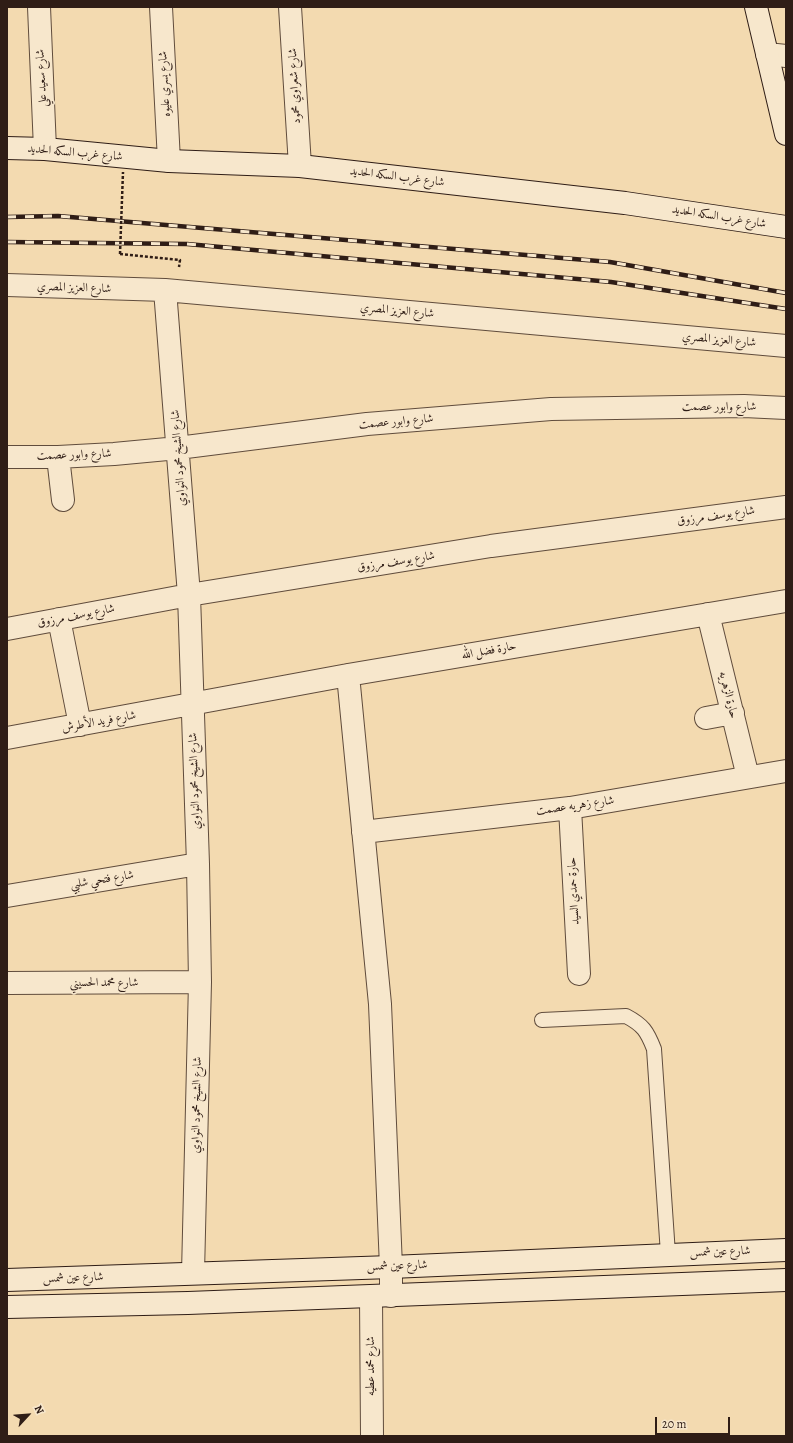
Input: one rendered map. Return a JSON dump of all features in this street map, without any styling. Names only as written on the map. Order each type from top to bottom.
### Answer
[{"type":"street","name":"شارع سعيد علي","points":[[39,7],[45,149]]},
{"type":"street","name":"شارع يسري عليوه","points":[[161,7],[169,161]]},
{"type":"street","name":"شارع شعراوي محمود","points":[[290,7],[300,166]]},
{"type":"street","points":[[756,7],[777,55],[786,134]]},
{"type":"street","name":"شارع غرب السكه الحديد","points":[[7,148],[45,149],[169,161],[300,166],[625,203],[786,227]]},
{"type":"street","name":"شارع العزيز المصري","points":[[7,286],[165,290],[786,346]]},
{"type":"street","name":"شارع الشيخ محمود النواوي","points":[[165,290],[189,594],[198,864],[200,982],[193,1273]]},
{"type":"street","name":"شارع وابور عصمت","points":[[7,457],[58,457],[114,454],[178,448],[367,424],[551,409],[744,406],[786,408]]},
{"type":"street","points":[[58,457],[63,500]]},
{"type":"street","name":"شارع يوسف مرزوق","points":[[7,629],[189,594],[491,546],[786,507]]},
{"type":"street","name":"حارة فضل الله","points":[[192,705],[348,676],[786,600]]},
{"type":"street","name":"حارة الزهريه","points":[[708,614],[748,777]]},
{"type":"street","points":[[59,619],[80,725]]},
{"type":"street","name":"شارع محمد عطيه","points":[[348,676],[380,1004],[392,1267],[381,1296],[372,1436]]},
{"type":"street","name":"شارع فريد الأطرش","points":[[7,738],[192,705]]},
{"type":"street","points":[[706,718],[733,713]]},
{"type":"street","name":"شارع زهريه عصمت","points":[[363,832],[570,808],[786,771]]},
{"type":"street","name":"حارة حمدي السيد","points":[[570,808],[579,974]]},
{"type":"street","name":"شارع فتحي شلبي","points":[[7,896],[198,864]]},
{"type":"street","name":"شارع محمد الحسيني","points":[[7,983],[200,982]]},
{"type":"street","name":"شارع عين شمس","points":[[7,1280],[392,1267],[786,1250]]},
{"type":"street","points":[[7,1307],[196,1303],[786,1280]]},
{"type":"lane","points":[[542,1020],[626,1016],[638,1022],[648,1035],[654,1049],[668,1254]]},
{"type":"path","points":[[123,172],[120,254],[180,260]]},
{"type":"railway","points":[[7,217],[58,216],[610,262],[786,293]]},
{"type":"railway","points":[[7,242],[187,244],[611,282],[786,309]]}]
